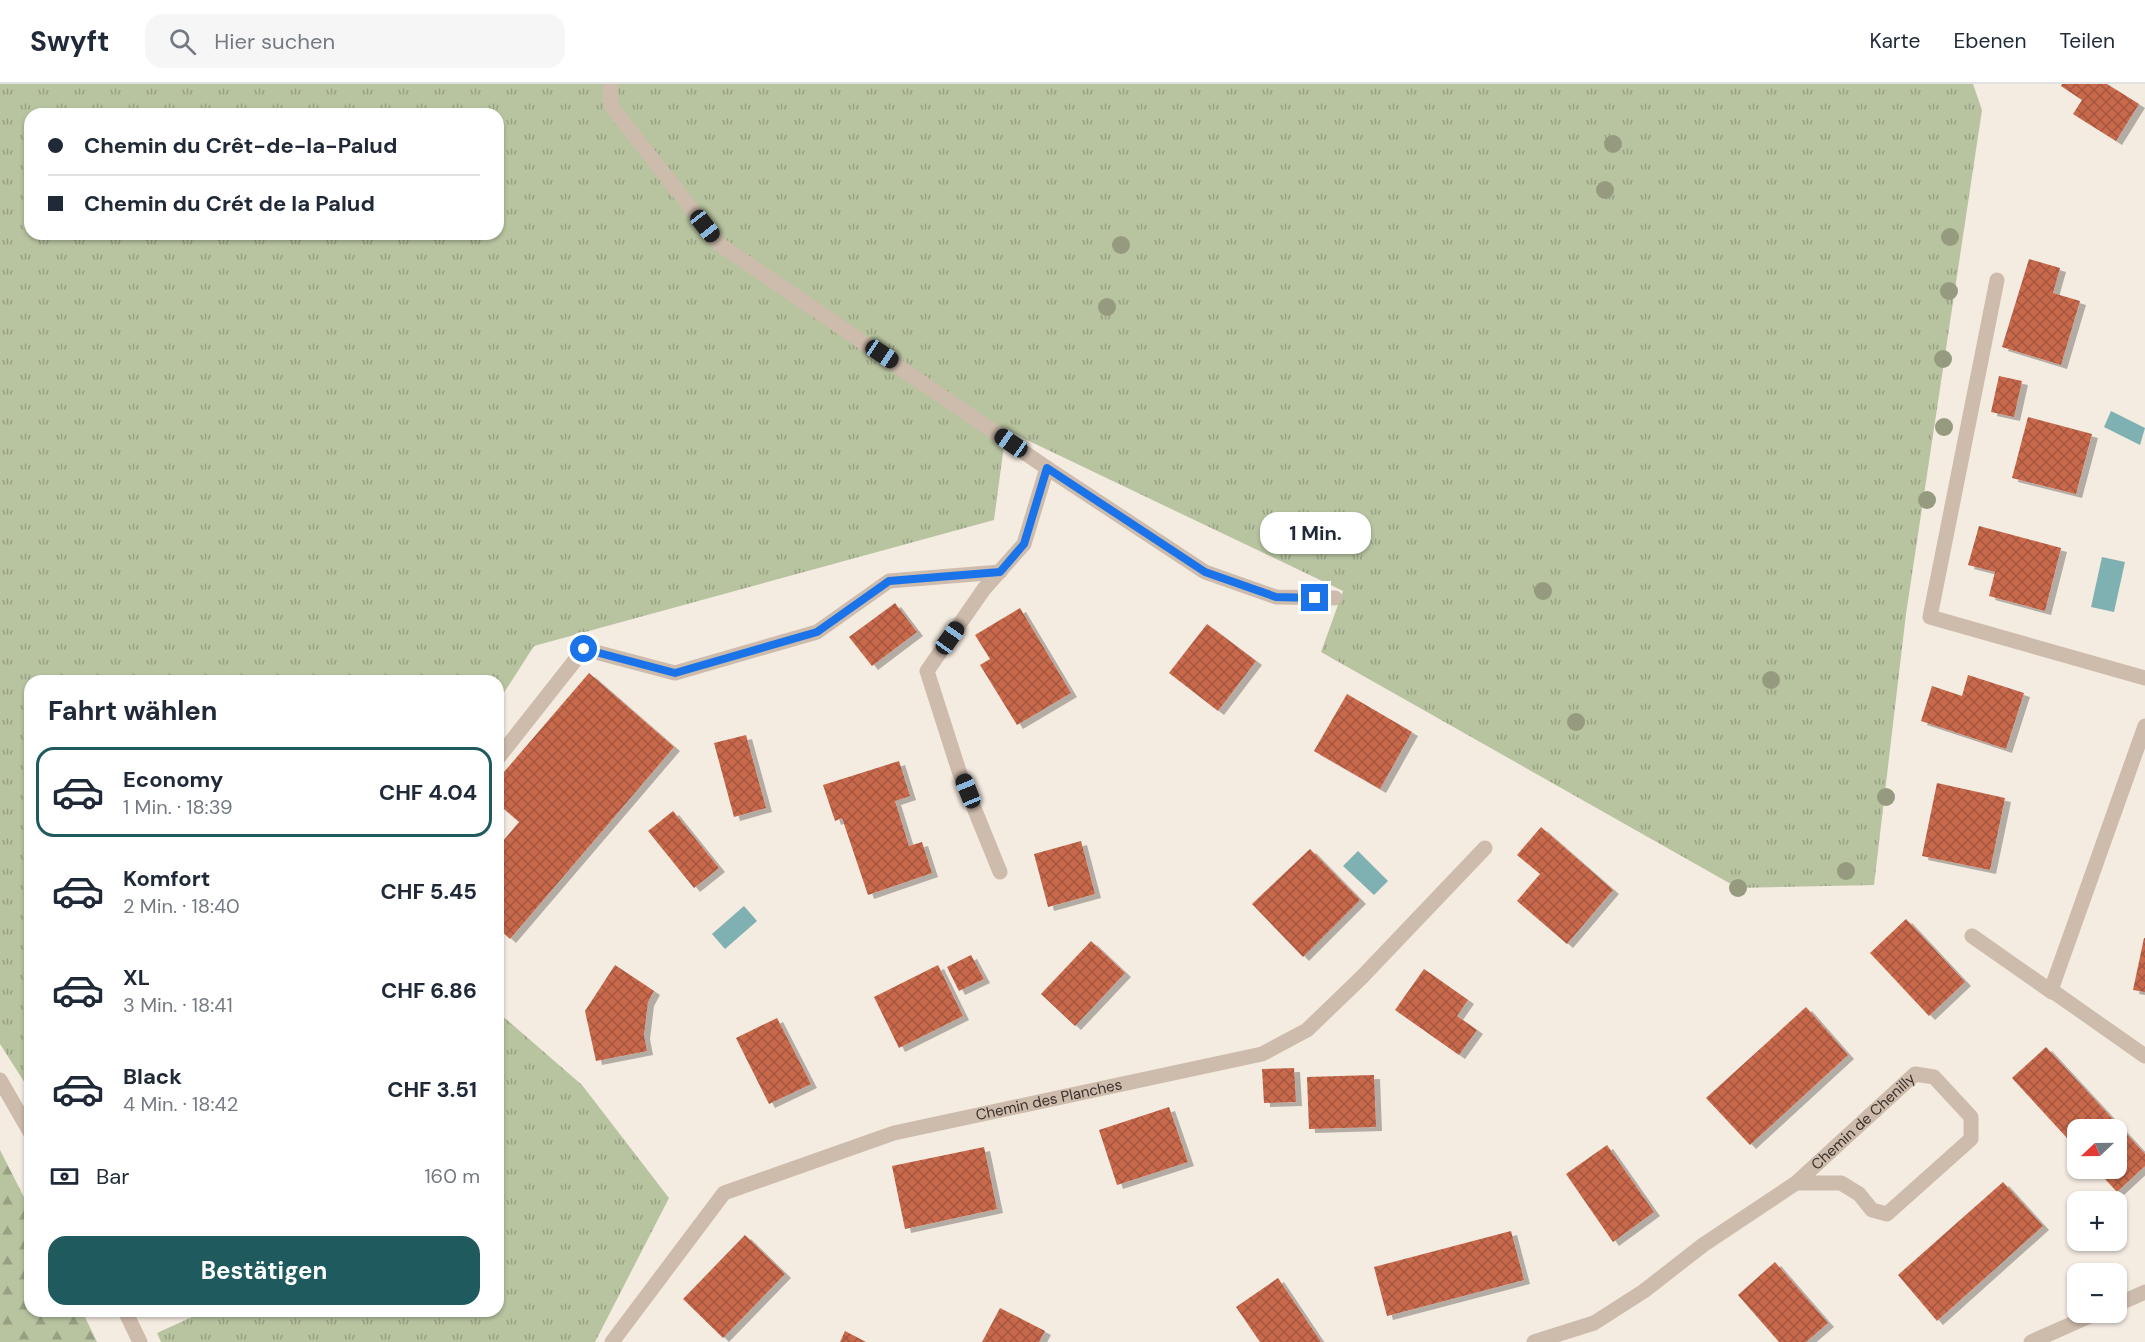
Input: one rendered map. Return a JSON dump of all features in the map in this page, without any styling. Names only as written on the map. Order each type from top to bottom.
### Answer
[{"type":"street","points":[[610,84],[611,106],[719,244],[1047,468],[1205,572],[1276,597],[1335,598]]},
{"type":"street","points":[[1996,280],[1930,617],[2145,678]]},
{"type":"street","points":[[1000,872],[959,771],[927,671],[984,589],[1024,544],[1047,468]]},
{"type":"street","points":[[504,750],[584,649],[675,673],[817,632],[889,581],[1000,572]]},
{"type":"street","points":[[2052,992],[2050,990],[2145,726]]},
{"type":"street","name":"Chemin des Planches","points":[[612,1342],[724,1193],[894,1133],[1262,1054],[1307,1030],[1362,977],[1485,848]]},
{"type":"street","points":[[1971,936],[2145,1056]]},
{"type":"street","name":"Chemin de Chenilly","points":[[1534,1342],[1594,1323],[1644,1292],[1703,1245],[1796,1183],[1915,1074],[1934,1077],[1971,1117],[1971,1139],[1887,1214],[1872,1210],[1859,1194],[1841,1183],[1796,1183]]},
{"type":"street","points":[[0,1080],[24,1122]]},
{"type":"street","points":[[2127,1300],[2145,1292]]},
{"type":"street","points":[[128,1317],[140,1342]]},
{"type":"street","points":[[2031,1342],[2074,1323]]},
{"type":"green space","points":[[0,84],[1973,84],[1982,110],[1906,614],[1874,885],[1738,888],[1321,652],[1343,591],[1006,430],[994,520],[534,646],[504,693],[504,675],[24,675],[24,1082],[0,1044]]},
{"type":"green space","points":[[504,1017],[582,1085],[669,1198],[595,1342],[161,1342],[157,1333],[192,1317],[504,1317]]},
{"type":"green space","points":[[0,1150],[24,1197],[24,1317],[85,1317],[97,1342],[0,1342]]},
{"type":"water","points":[[2111,411],[2145,428],[2140,445],[2104,427]]},
{"type":"water","points":[[2102,557],[2125,562],[2114,612],[2091,607]]},
{"type":"water","points":[[1358,851],[1388,881],[1374,895],[1343,866]]},
{"type":"water","points":[[744,906],[757,921],[725,949],[712,934]]},
{"type":"building","points":[[2062,84],[2107,84],[2139,104],[2116,141],[2073,114],[2082,100],[2061,86]]},
{"type":"building","points":[[2029,259],[2060,268],[2053,293],[2080,301],[2061,365],[2002,347]]},
{"type":"building","points":[[1999,376],[2022,381],[2014,417],[1991,412]]},
{"type":"building","points":[[2028,417],[2092,434],[2076,494],[2012,478]]},
{"type":"building","points":[[1979,526],[2061,548],[2045,611],[1989,596],[1995,572],[1968,565]]},
{"type":"building","points":[[895,603],[917,632],[872,666],[849,637]]},
{"type":"building","points":[[1020,608],[1071,693],[1017,725],[980,665],[990,659],[975,635]]},
{"type":"building","points":[[1207,624],[1256,661],[1218,711],[1169,673]]},
{"type":"building","points":[[589,673],[674,747],[510,939],[504,934],[504,840],[519,822],[504,809],[504,772]]},
{"type":"building","points":[[1968,675],[2024,693],[2006,749],[1921,721],[1932,686],[1962,696]]},
{"type":"building","points":[[1347,694],[1412,732],[1380,789],[1314,751]]},
{"type":"building","points":[[746,735],[766,808],[734,817],[714,743]]},
{"type":"building","points":[[899,761],[910,796],[895,801],[909,846],[922,842],[932,873],[868,895],[842,818],[835,821],[823,785]]},
{"type":"building","points":[[1937,783],[2005,798],[1990,870],[1922,856]]},
{"type":"building","points":[[673,811],[719,868],[694,888],[648,831]]},
{"type":"building","points":[[1541,827],[1613,890],[1567,944],[1517,901],[1540,874],[1517,855]]},
{"type":"building","points":[[1081,841],[1095,894],[1048,907],[1034,854]]},
{"type":"building","points":[[1310,849],[1360,900],[1303,957],[1252,904]]},
{"type":"building","points":[[1906,919],[1965,982],[1929,1016],[1870,953]]},
{"type":"building","points":[[2145,938],[2145,992],[2133,990]]},
{"type":"building","points":[[1091,941],[1125,973],[1075,1026],[1041,994]]},
{"type":"building","points":[[971,955],[984,979],[959,991],[947,967]]},
{"type":"building","points":[[615,965],[654,991],[648,1002],[644,1035],[647,1051],[596,1061],[585,1011]]},
{"type":"building","points":[[938,965],[963,1016],[899,1048],[874,997]]},
{"type":"building","points":[[1424,969],[1468,1000],[1457,1016],[1477,1030],[1459,1055],[1395,1010]]},
{"type":"building","points":[[1806,1007],[1848,1055],[1750,1145],[1706,1098]]},
{"type":"building","points":[[777,1018],[811,1084],[769,1104],[736,1038]]},
{"type":"building","points":[[2046,1047],[2113,1119],[2067,1119],[2067,1138],[2012,1078]]},
{"type":"building","points":[[1294,1068],[1296,1102],[1264,1103],[1262,1069]]},
{"type":"building","points":[[1374,1075],[1376,1127],[1309,1129],[1307,1077]]},
{"type":"building","points":[[1169,1107],[1188,1162],[1117,1185],[1099,1130]]},
{"type":"building","points":[[2127,1135],[2145,1154],[2145,1166],[2116,1191],[2105,1179],[2127,1179]]},
{"type":"building","points":[[1607,1145],[1654,1212],[1613,1242],[1566,1174]]},
{"type":"building","points":[[984,1147],[997,1209],[905,1229],[892,1166]]},
{"type":"building","points":[[2003,1182],[2043,1226],[1937,1321],[1898,1275]]},
{"type":"building","points":[[1511,1231],[1524,1280],[1387,1316],[1374,1267]]},
{"type":"building","points":[[745,1235],[785,1274],[723,1338],[683,1299]]},
{"type":"building","points":[[1775,1262],[1828,1323],[1806,1342],[1779,1342],[1738,1295]]},
{"type":"building","points":[[1278,1278],[1321,1342],[1260,1342],[1236,1307]]},
{"type":"building","points":[[1000,1308],[1045,1331],[1039,1342],[982,1342]]},
{"type":"building","points":[[845,1331],[866,1342],[840,1342]]},
{"type":"route","points":[[584,649],[675,673],[817,632],[889,581],[1000,572],[1024,544],[1047,468],[1205,572],[1276,597],[1315,598]]}]
